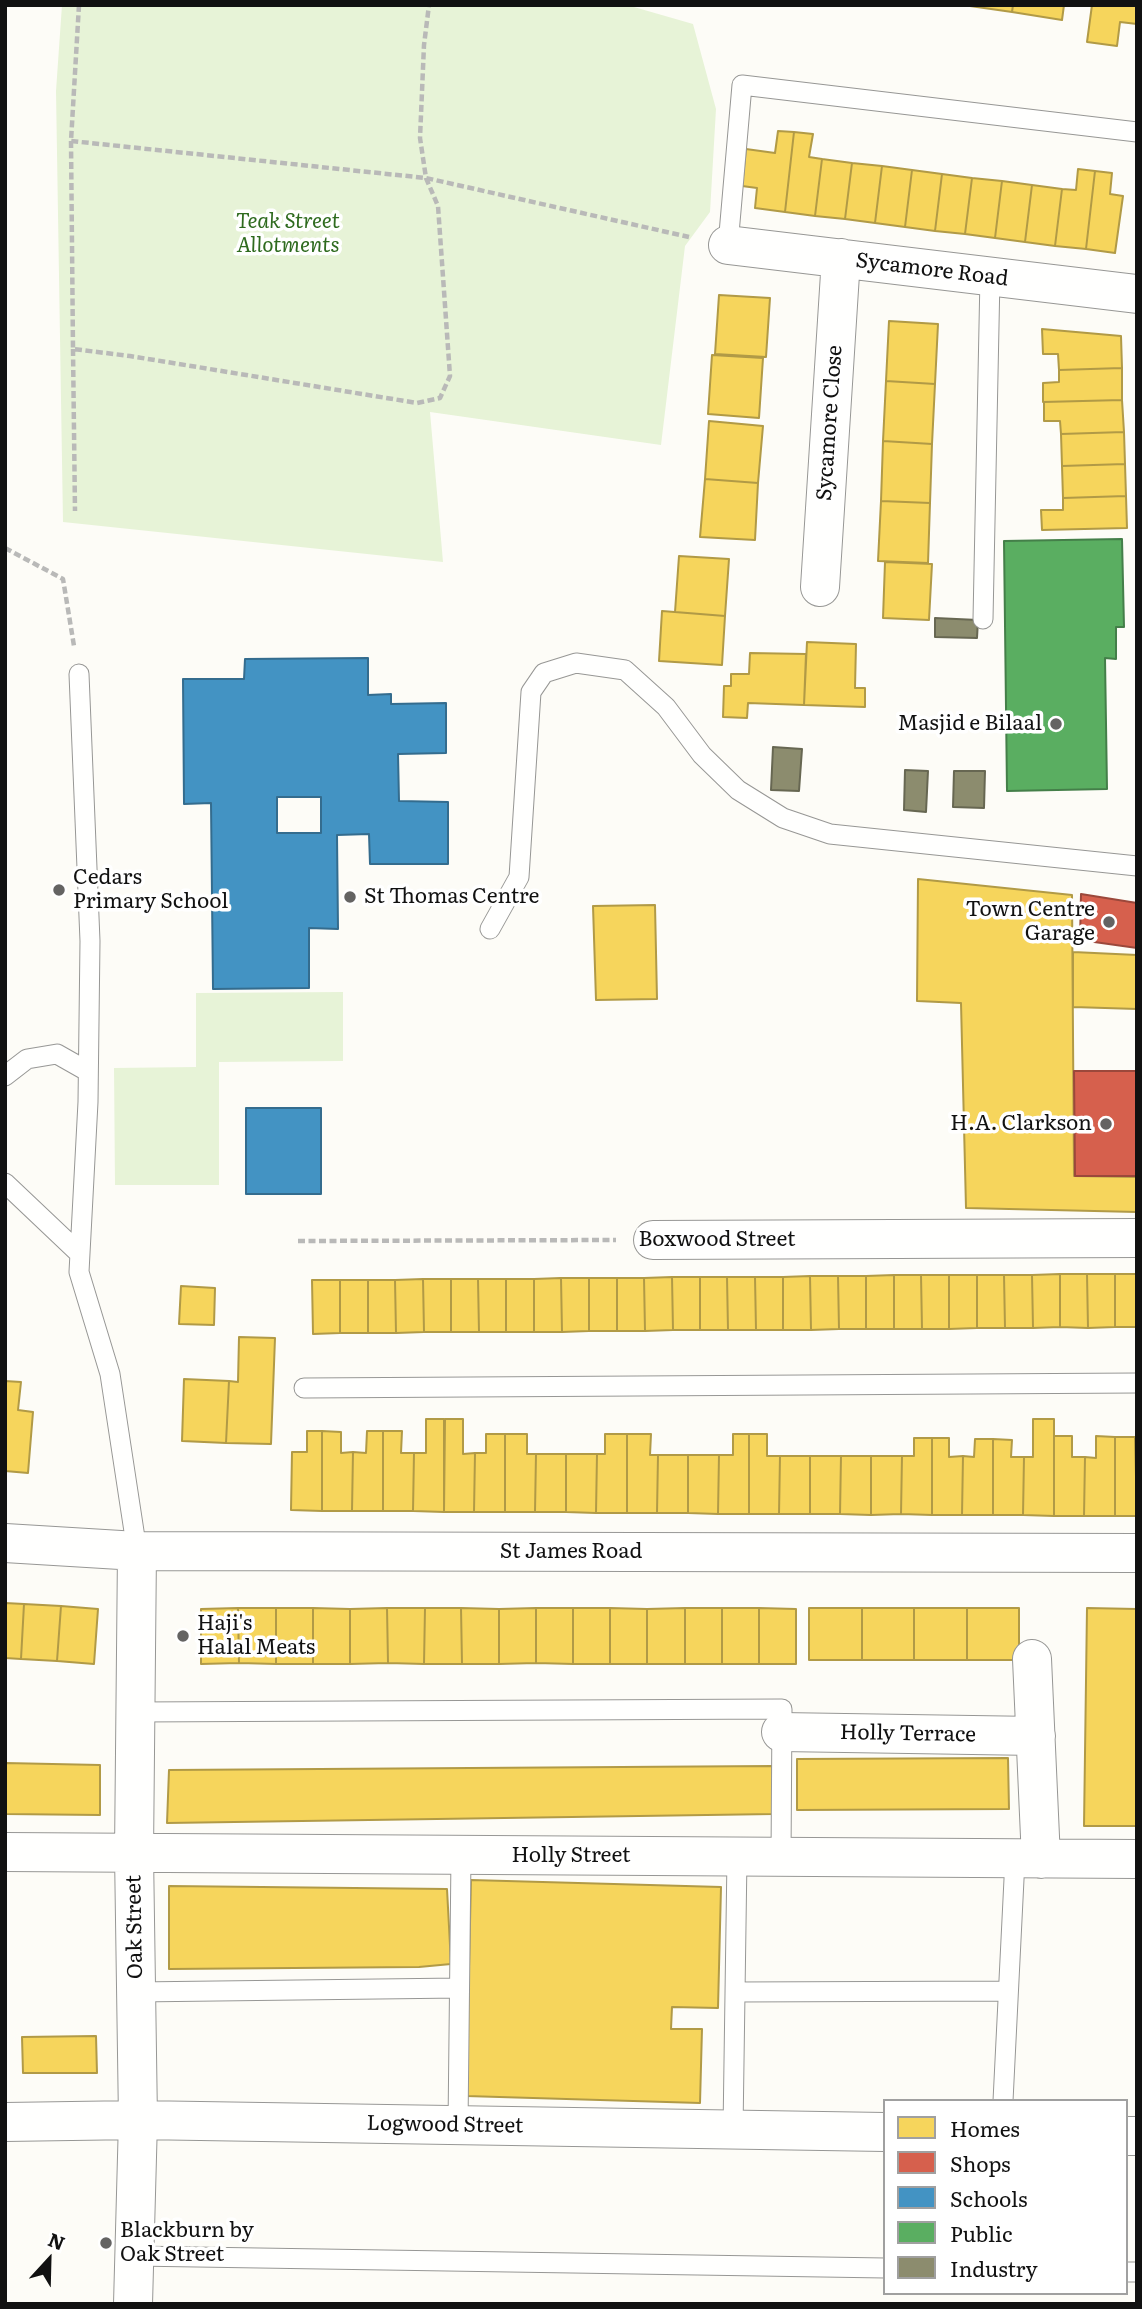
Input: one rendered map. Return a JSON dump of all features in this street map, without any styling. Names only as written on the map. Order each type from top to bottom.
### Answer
[{"type":"street","name":"Sycamore Road","points":[[728,245],[1137,294]]},
{"type":"street","name":"Sycamore Close","points":[[820,587],[841,258]]},
{"type":"street","name":"Boxwood Street","points":[[653,1240],[1137,1238]]},
{"type":"street","name":"St James Road","points":[[5,1543],[136,1551],[1137,1553]]},
{"type":"street","name":"Oak Street","points":[[133,2304],[138,2120],[134,1853],[136,1551]]},
{"type":"street","points":[[1028,1859],[1036,1736],[1032,1659]]},
{"type":"street","name":"Holly Terrace","points":[[781,1732],[1036,1736]]},
{"type":"street","name":"Holly Street","points":[[5,1852],[1137,1859]]},
{"type":"street","name":"Logwood Street","points":[[5,2122],[138,2120],[883,2132]]},
{"type":"lane","points":[[728,245],[742,85],[1137,132]]},
{"type":"lane","points":[[983,619],[990,277]]},
{"type":"lane","points":[[490,929],[519,877],[531,692],[544,673],[576,663],[625,670],[666,707],[702,755],[738,790],[783,817],[830,834],[1137,866]]},
{"type":"lane","points":[[79,674],[90,941],[88,1102],[79,1272],[110,1374],[136,1551]]},
{"type":"lane","points":[[5,1076],[27,1059],[57,1054],[87,1071]]},
{"type":"lane","points":[[5,1183],[80,1254]]},
{"type":"lane","points":[[304,1388],[1137,1383]]},
{"type":"lane","points":[[135,1712],[782,1709],[781,1858]]},
{"type":"lane","points":[[458,2126],[461,1856]]},
{"type":"lane","points":[[733,2130],[737,1857]]},
{"type":"lane","points":[[1003,2099],[1008,1990],[1028,1859]]},
{"type":"lane","points":[[136,1992],[459,1988]]},
{"type":"lane","points":[[735,1992],[1008,1990]]},
{"type":"lane","points":[[134,2256],[883,2268]]},
{"type":"path","points":[[75,511],[71,141],[79,5]]},
{"type":"path","points":[[73,349],[417,403],[440,398],[450,376],[438,206],[426,178],[420,138],[424,46],[429,5]]},
{"type":"path","points":[[71,141],[426,178],[728,245]]},
{"type":"path","points":[[5,548],[63,579],[79,674]]},
{"type":"path","name":"Boxwood Street","points":[[298,1241],[653,1240]]},
{"type":"green space","name":"Teak Street Allotments","points":[[62,5],[627,5],[693,24],[716,109],[710,212],[685,246],[661,445],[430,412],[443,562],[63,522],[56,91]]},
{"type":"green space","points":[[343,992],[343,1061],[219,1062],[219,1185],[115,1185],[114,1068],[196,1067],[196,993]]},
{"type":"building: Homes","points":[[963,5],[1013,5],[1012,12]]},
{"type":"building: Homes","points":[[1013,5],[1064,5],[1062,20],[1012,12]]},
{"type":"building: Homes","points":[[1092,5],[1137,5],[1137,24],[1120,22],[1117,46],[1087,42]]},
{"type":"building: Homes","points":[[778,131],[794,132],[785,212],[755,208],[757,188],[742,186],[746,149],[775,153]]},
{"type":"building: Homes","points":[[794,132],[813,134],[809,157],[822,159],[815,216],[785,212]]},
{"type":"building: Homes","points":[[822,159],[852,163],[845,219],[815,216]]},
{"type":"building: Homes","points":[[852,163],[882,166],[875,223],[845,219]]},
{"type":"building: Homes","points":[[882,166],[912,170],[905,227],[875,223]]},
{"type":"building: Homes","points":[[1078,169],[1095,171],[1086,249],[1055,246],[1062,189],[1076,190]]},
{"type":"building: Homes","points":[[912,170],[942,174],[935,231],[905,227]]},
{"type":"building: Homes","points":[[1095,171],[1112,173],[1110,194],[1123,196],[1115,253],[1086,249]]},
{"type":"building: Homes","points":[[942,174],[972,178],[965,234],[935,231]]},
{"type":"building: Homes","points":[[972,178],[1002,181],[995,238],[965,234]]},
{"type":"building: Homes","points":[[1002,181],[1032,185],[1025,242],[995,238]]},
{"type":"building: Homes","points":[[1032,185],[1062,189],[1055,246],[1025,242]]},
{"type":"building: Homes","points":[[719,295],[770,298],[766,357],[715,354]]},
{"type":"building: Homes","points":[[889,321],[938,324],[935,384],[886,381]]},
{"type":"building: Homes","points":[[1042,329],[1121,336],[1122,368],[1059,370],[1058,354],[1043,354]]},
{"type":"building: Homes","points":[[712,355],[763,358],[759,418],[708,414]]},
{"type":"building: Homes","points":[[1122,368],[1122,400],[1043,402],[1043,383],[1059,382],[1059,370]]},
{"type":"building: Homes","points":[[886,381],[935,384],[932,444],[883,441]]},
{"type":"building: Homes","points":[[1122,400],[1124,432],[1061,434],[1060,421],[1044,421],[1044,402]]},
{"type":"building: Homes","points":[[709,421],[763,426],[758,483],[705,479]]},
{"type":"building: Homes","points":[[1124,432],[1125,464],[1062,466],[1061,434]]},
{"type":"building: Homes","points":[[883,441],[932,444],[930,503],[881,501]]},
{"type":"building: Homes","points":[[1125,464],[1126,496],[1063,498],[1062,466]]},
{"type":"building: Homes","points":[[705,479],[758,483],[755,540],[700,537]]},
{"type":"building: Homes","points":[[1126,496],[1127,528],[1042,530],[1041,510],[1063,510],[1063,498]]},
{"type":"building: Homes","points":[[881,501],[930,503],[928,563],[878,561]]},
{"type":"building: Homes","points":[[679,556],[729,559],[725,616],[675,612]]},
{"type":"building: Homes","points":[[885,562],[932,564],[929,620],[883,618]]},
{"type":"building: Homes","points":[[662,611],[725,616],[722,665],[659,661]]},
{"type":"building: Homes","points":[[807,642],[856,644],[855,688],[865,688],[865,707],[804,705]]},
{"type":"building: Homes","points":[[750,653],[806,654],[804,705],[748,703],[747,718],[723,717],[724,686],[731,686],[731,674],[749,674]]},
{"type":"building: Homes","points":[[918,879],[1072,895],[1074,1176],[1137,1177],[1137,1212],[966,1208],[961,1003],[917,1001]]},
{"type":"building: Homes","points":[[655,905],[657,999],[596,1000],[593,906]]},
{"type":"building: Homes","points":[[1073,952],[1137,955],[1137,1009],[1073,1007]]},
{"type":"building: Homes","points":[[1060,1274],[1087,1274],[1088,1328],[1060,1327]]},
{"type":"building: Homes","points":[[1060,1274],[1060,1327],[1033,1328],[1032,1275]]},
{"type":"building: Homes","points":[[1087,1274],[1115,1274],[1115,1327],[1088,1328]]},
{"type":"building: Homes","points":[[1115,1274],[1137,1274],[1137,1327],[1115,1327]]},
{"type":"building: Homes","points":[[894,1275],[921,1275],[922,1329],[894,1329]]},
{"type":"building: Homes","points":[[894,1275],[894,1329],[866,1329],[866,1276]]},
{"type":"building: Homes","points":[[921,1275],[949,1275],[949,1329],[922,1329]]},
{"type":"building: Homes","points":[[949,1275],[977,1275],[977,1328],[949,1329]]},
{"type":"building: Homes","points":[[977,1275],[1004,1275],[1005,1328],[977,1328]]},
{"type":"building: Homes","points":[[1004,1275],[1032,1275],[1033,1328],[1005,1328]]},
{"type":"building: Homes","points":[[810,1276],[838,1276],[839,1329],[811,1330]]},
{"type":"building: Homes","points":[[810,1276],[811,1330],[783,1330],[783,1277]]},
{"type":"building: Homes","points":[[838,1276],[866,1276],[866,1329],[839,1329]]},
{"type":"building: Homes","points":[[672,1277],[700,1277],[700,1330],[673,1330]]},
{"type":"building: Homes","points":[[672,1277],[673,1330],[645,1331],[644,1278]]},
{"type":"building: Homes","points":[[700,1277],[727,1277],[728,1330],[700,1330]]},
{"type":"building: Homes","points":[[727,1277],[755,1277],[756,1330],[728,1330]]},
{"type":"building: Homes","points":[[755,1277],[783,1277],[783,1330],[756,1330]]},
{"type":"building: Homes","points":[[561,1278],[589,1278],[589,1331],[562,1332]]},
{"type":"building: Homes","points":[[561,1278],[562,1332],[534,1332],[534,1279]]},
{"type":"building: Homes","points":[[589,1278],[617,1278],[617,1331],[589,1331]]},
{"type":"building: Homes","points":[[617,1278],[644,1278],[645,1331],[617,1331]]},
{"type":"building: Homes","points":[[423,1279],[451,1279],[451,1332],[424,1332]]},
{"type":"building: Homes","points":[[423,1279],[424,1332],[396,1333],[395,1280]]},
{"type":"building: Homes","points":[[451,1279],[478,1279],[479,1332],[451,1332]]},
{"type":"building: Homes","points":[[478,1279],[506,1279],[506,1332],[479,1332]]},
{"type":"building: Homes","points":[[506,1279],[534,1279],[534,1332],[506,1332]]},
{"type":"building: Homes","points":[[312,1280],[340,1280],[340,1333],[313,1334]]},
{"type":"building: Homes","points":[[340,1280],[368,1280],[368,1333],[340,1333]]},
{"type":"building: Homes","points":[[368,1280],[395,1280],[396,1333],[368,1333]]},
{"type":"building: Homes","points":[[181,1286],[215,1288],[214,1325],[179,1324]]},
{"type":"building: Homes","points":[[239,1337],[275,1338],[271,1444],[226,1443],[229,1381],[238,1382]]},
{"type":"building: Homes","points":[[184,1379],[229,1381],[226,1443],[182,1441]]},
{"type":"building: Homes","points":[[5,1381],[21,1382],[18,1410],[33,1412],[28,1473],[5,1471]]},
{"type":"building: Homes","points":[[426,1419],[444,1419],[444,1512],[413,1511],[414,1453],[426,1453]]},
{"type":"building: Homes","points":[[445,1419],[463,1419],[463,1454],[475,1453],[474,1512],[444,1512]]},
{"type":"building: Homes","points":[[1033,1419],[1054,1419],[1054,1516],[1023,1515],[1024,1457],[1033,1457]]},
{"type":"building: Homes","points":[[307,1431],[322,1431],[322,1511],[291,1510],[292,1452],[307,1452]]},
{"type":"building: Homes","points":[[322,1431],[341,1432],[341,1453],[353,1452],[352,1511],[322,1511]]},
{"type":"building: Homes","points":[[367,1431],[383,1431],[383,1511],[352,1511],[353,1452],[366,1453]]},
{"type":"building: Homes","points":[[383,1431],[402,1431],[401,1453],[414,1453],[413,1511],[383,1511]]},
{"type":"building: Homes","points":[[486,1434],[505,1434],[505,1512],[474,1512],[475,1453],[486,1453]]},
{"type":"building: Homes","points":[[505,1434],[527,1434],[527,1454],[536,1454],[535,1512],[505,1512]]},
{"type":"building: Homes","points":[[605,1434],[627,1434],[627,1513],[596,1513],[597,1454],[605,1454]]},
{"type":"building: Homes","points":[[627,1434],[651,1434],[650,1455],[658,1455],[657,1513],[627,1513]]},
{"type":"building: Homes","points":[[733,1434],[749,1434],[749,1514],[718,1514],[719,1455],[733,1455]]},
{"type":"building: Homes","points":[[749,1434],[767,1434],[767,1456],[780,1456],[779,1514],[749,1514]]},
{"type":"building: Homes","points":[[1054,1436],[1072,1436],[1072,1457],[1085,1457],[1084,1516],[1054,1516]]},
{"type":"building: Homes","points":[[1096,1436],[1115,1437],[1115,1516],[1084,1516],[1085,1457],[1096,1458]]},
{"type":"building: Homes","points":[[1115,1437],[1135,1437],[1137,1516],[1115,1516]]},
{"type":"building: Homes","points":[[914,1438],[932,1438],[932,1515],[901,1514],[902,1456],[914,1456]]},
{"type":"building: Homes","points":[[932,1438],[949,1438],[949,1457],[963,1456],[962,1515],[932,1515]]},
{"type":"building: Homes","points":[[975,1439],[993,1439],[993,1515],[962,1515],[963,1456],[974,1457]]},
{"type":"building: Homes","points":[[993,1439],[1012,1440],[1011,1457],[1024,1457],[1023,1515],[993,1515]]},
{"type":"building: Homes","points":[[536,1454],[566,1454],[566,1512],[535,1512]]},
{"type":"building: Homes","points":[[566,1454],[597,1454],[596,1513],[566,1512]]},
{"type":"building: Homes","points":[[658,1455],[688,1455],[688,1513],[657,1513]]},
{"type":"building: Homes","points":[[688,1455],[719,1455],[718,1514],[688,1513]]},
{"type":"building: Homes","points":[[780,1456],[810,1456],[810,1514],[779,1514]]},
{"type":"building: Homes","points":[[810,1456],[841,1456],[840,1514],[810,1514]]},
{"type":"building: Homes","points":[[841,1456],[871,1456],[871,1515],[840,1514]]},
{"type":"building: Homes","points":[[871,1456],[902,1456],[901,1514],[871,1515]]},
{"type":"building: Homes","points":[[5,1603],[24,1604],[21,1659],[5,1658]]},
{"type":"building: Homes","points":[[24,1604],[61,1606],[57,1661],[21,1659]]},
{"type":"building: Homes","points":[[61,1606],[98,1609],[94,1664],[57,1661]]},
{"type":"building: Homes","points":[[238,1608],[239,1663],[201,1664],[201,1609]]},
{"type":"building: Homes","points":[[238,1608],[276,1608],[276,1664],[239,1663]]},
{"type":"building: Homes","points":[[276,1608],[313,1608],[313,1664],[276,1664]]},
{"type":"building: Homes","points":[[313,1608],[350,1609],[350,1664],[313,1664]]},
{"type":"building: Homes","points":[[387,1608],[388,1663],[350,1664],[350,1609]]},
{"type":"building: Homes","points":[[387,1608],[425,1608],[424,1664],[388,1663]]},
{"type":"building: Homes","points":[[425,1608],[461,1608],[462,1664],[424,1664]]},
{"type":"building: Homes","points":[[461,1608],[499,1609],[499,1664],[462,1664]]},
{"type":"building: Homes","points":[[536,1608],[536,1663],[499,1664],[499,1609]]},
{"type":"building: Homes","points":[[536,1608],[573,1608],[573,1664],[536,1663]]},
{"type":"building: Homes","points":[[573,1608],[610,1608],[610,1664],[573,1664]]},
{"type":"building: Homes","points":[[610,1608],[647,1609],[647,1664],[610,1664]]},
{"type":"building: Homes","points":[[685,1608],[685,1664],[647,1664],[647,1609]]},
{"type":"building: Homes","points":[[685,1608],[722,1608],[722,1664],[685,1664]]},
{"type":"building: Homes","points":[[722,1608],[759,1608],[759,1664],[722,1664]]},
{"type":"building: Homes","points":[[759,1608],[796,1609],[796,1664],[759,1664]]},
{"type":"building: Homes","points":[[809,1608],[862,1608],[862,1660],[809,1660]]},
{"type":"building: Homes","points":[[862,1608],[914,1608],[914,1660],[862,1660]]},
{"type":"building: Homes","points":[[914,1608],[967,1608],[967,1660],[914,1660]]},
{"type":"building: Homes","points":[[967,1608],[1019,1608],[1019,1660],[967,1660]]},
{"type":"building: Homes","points":[[1087,1608],[1137,1609],[1137,1826],[1084,1826]]},
{"type":"building: Homes","points":[[1008,1758],[1009,1809],[797,1810],[797,1759]]},
{"type":"building: Homes","points":[[5,1763],[100,1765],[100,1815],[5,1814]]},
{"type":"building: Homes","points":[[772,1766],[774,1814],[167,1823],[169,1770]]},
{"type":"building: Homes","points":[[471,1880],[721,1887],[718,2008],[672,2007],[671,2029],[702,2029],[700,2103],[466,2096]]},
{"type":"building: Homes","points":[[169,1886],[447,1889],[451,1964],[419,1967],[169,1969]]},
{"type":"building: Homes","points":[[96,2036],[97,2073],[23,2073],[22,2037]]},
{"type":"building: Shops","name":"Town Centre Garage","points":[[1081,894],[1137,903],[1137,948],[1080,940]]},
{"type":"building: Shops","name":"H.A. Clarkson","points":[[1074,1071],[1137,1071],[1137,1176],[1075,1176]]},
{"type":"building: Schools","points":[[368,658],[368,695],[391,694],[391,704],[446,703],[446,753],[398,754],[399,801],[448,802],[448,864],[370,864],[369,834],[337,835],[338,929],[309,928],[309,988],[213,989],[211,803],[184,804],[183,679],[244,679],[245,659]],"holes":[[[277,797],[321,797],[321,833],[277,833]]]},
{"type":"building: Schools","points":[[246,1108],[321,1108],[321,1194],[246,1194]]},
{"type":"building: Public","name":"Masjid e Bilaal","points":[[1122,539],[1124,627],[1116,627],[1116,659],[1105,658],[1107,789],[1007,791],[1004,541]]},
{"type":"building: Industry","points":[[935,618],[978,620],[977,638],[935,637]]},
{"type":"building: Industry","points":[[773,747],[802,749],[799,791],[771,790]]},
{"type":"building: Industry","points":[[905,770],[928,771],[926,812],[904,810]]},
{"type":"building: Industry","points":[[954,771],[985,771],[984,808],[953,807]]},
{"type":"place","name":"Masjid e Bilaal","points":[[1056,724]]},
{"type":"place","name":"Cedars Primary School","points":[[59,890]]},
{"type":"place","name":"St Thomas Centre","points":[[350,897]]},
{"type":"place","name":"Town Centre Garage","points":[[1109,922]]},
{"type":"place","name":"H.A. Clarkson","points":[[1106,1124]]},
{"type":"place","name":"Haji's Halal Meats","points":[[183,1636]]},
{"type":"place","name":"Blackburn by Oak Street","points":[[106,2243]]}]
